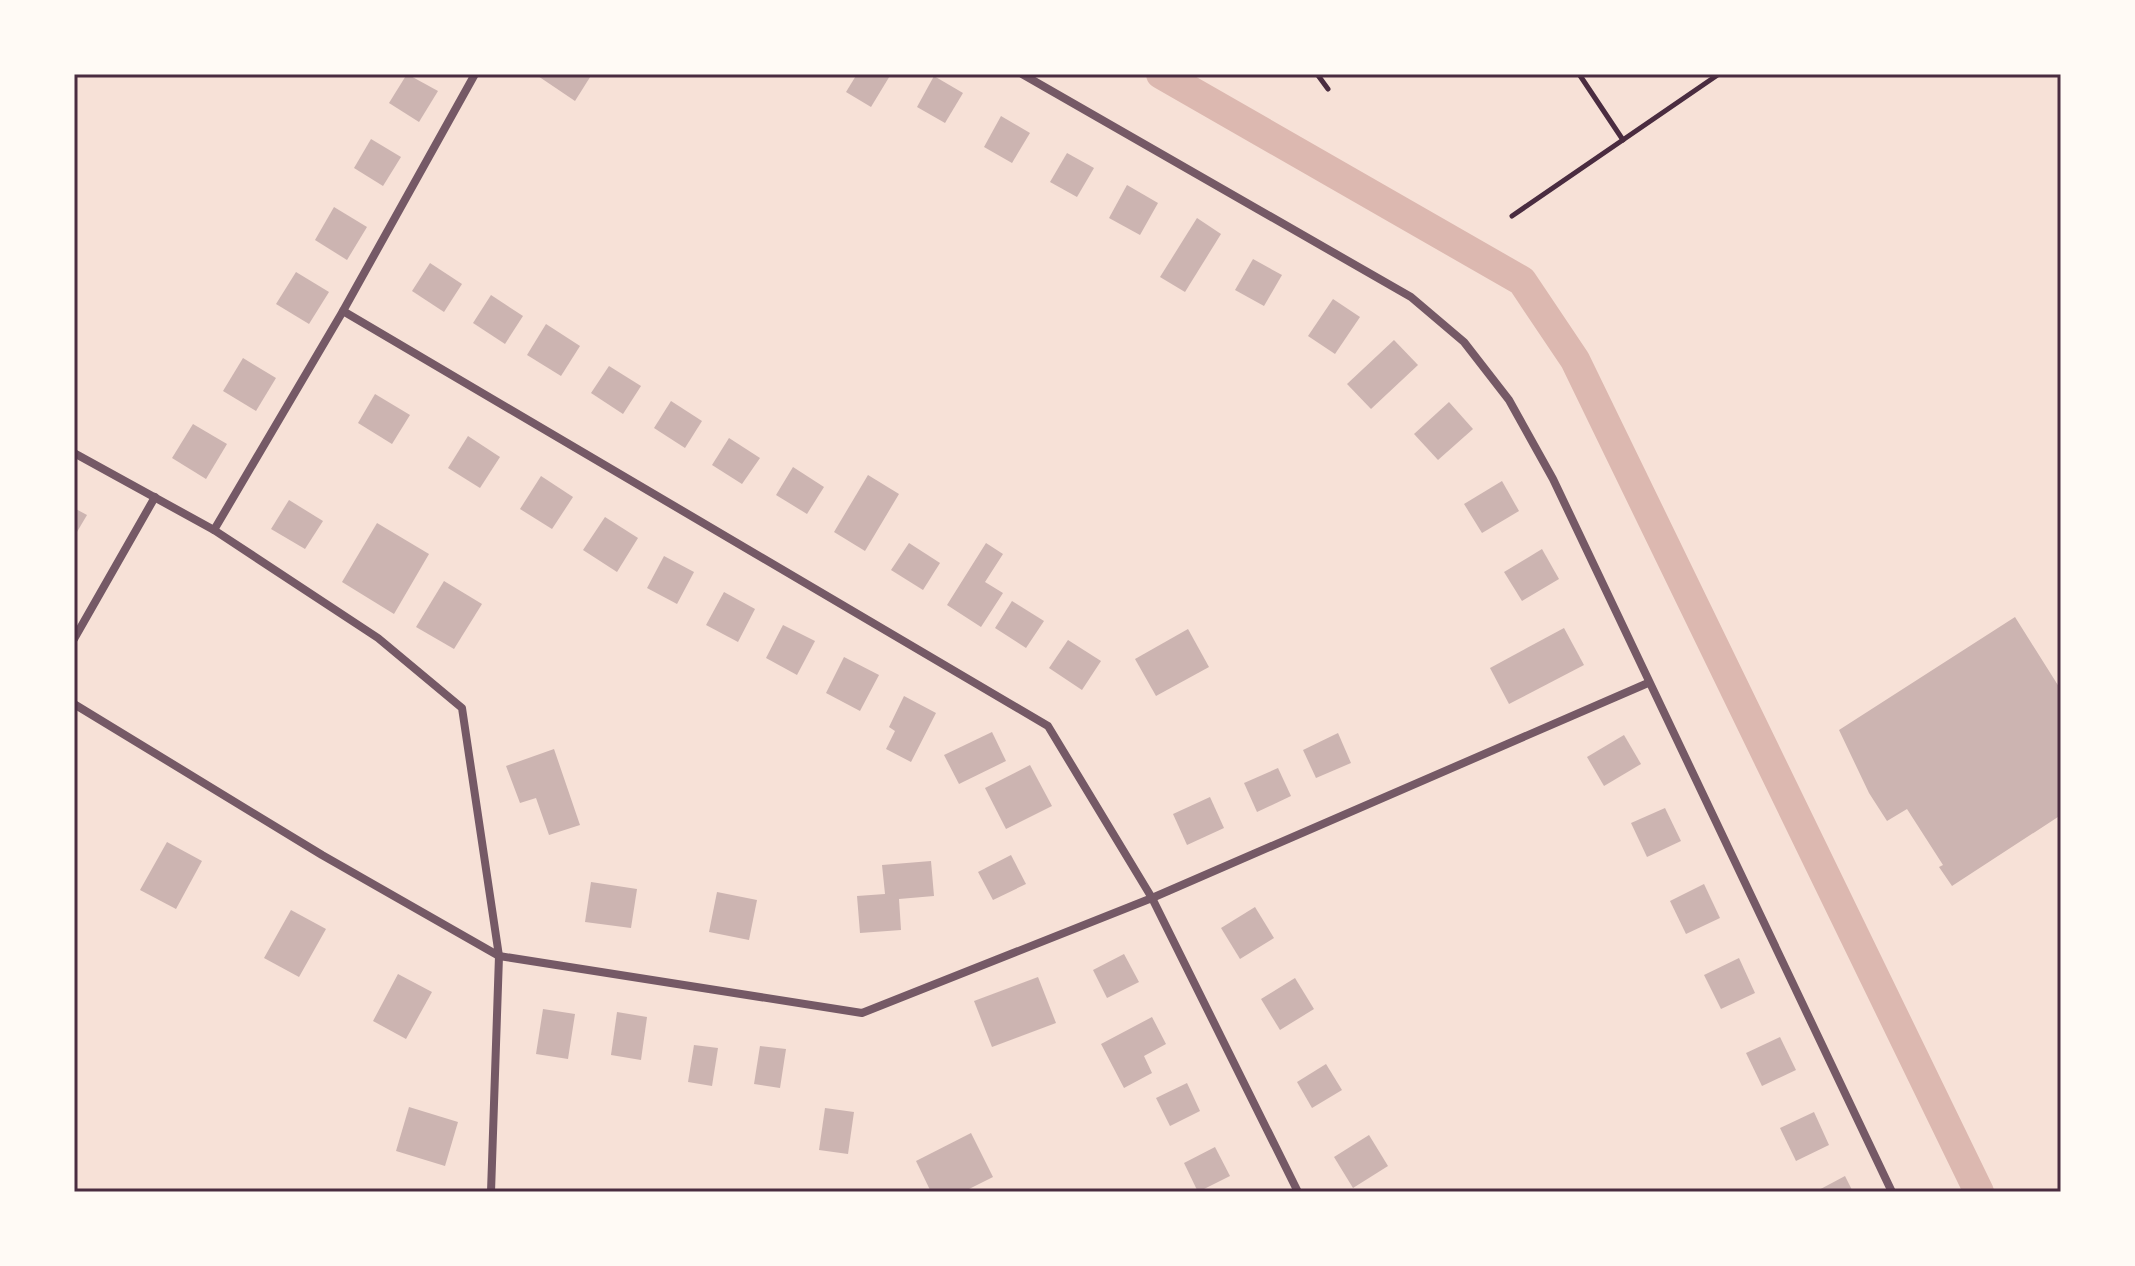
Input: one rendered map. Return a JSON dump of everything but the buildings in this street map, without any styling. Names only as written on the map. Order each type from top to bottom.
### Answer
[{"type":"street","points":[[214,530],[343,311],[475,74]]},
{"type":"street","points":[[1022,74],[1411,297],[1464,342],[1509,400],[1553,479],[1892,1192]]},
{"type":"street","points":[[343,311],[1048,726],[1152,898],[1298,1192]]},
{"type":"street","points":[[74,453],[214,530],[378,638],[462,708],[499,956],[491,1192]]},
{"type":"street","points":[[74,639],[155,497]]},
{"type":"street","points":[[74,704],[322,855],[499,956],[862,1013],[1152,898],[1648,683]]},
{"type":"path","points":[[1317,74],[1328,89]]},
{"type":"path","points":[[1579,74],[1623,140]]},
{"type":"path","points":[[1512,216],[1719,74]]},
{"type":"waterway","points":[[1161,74],[1522,281],[1575,360],[1979,1192]]}]
